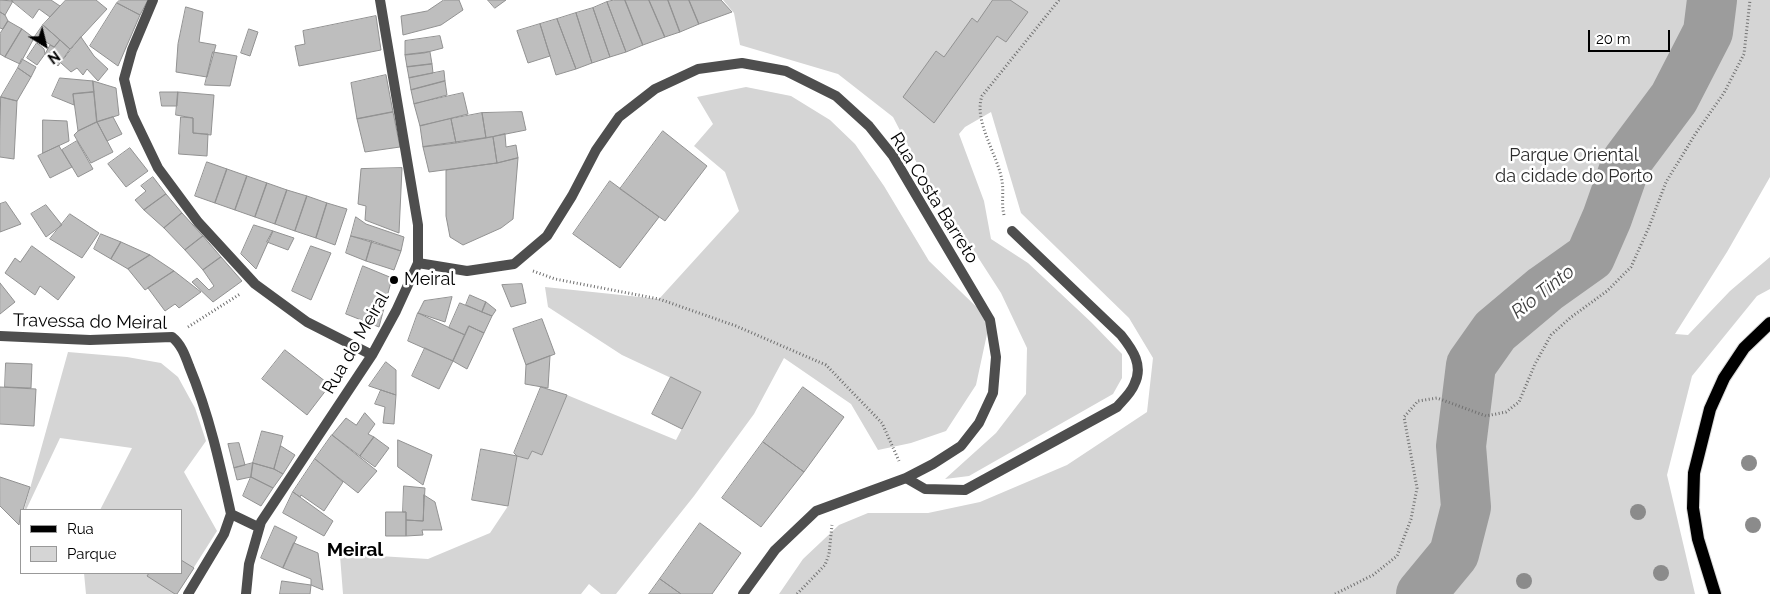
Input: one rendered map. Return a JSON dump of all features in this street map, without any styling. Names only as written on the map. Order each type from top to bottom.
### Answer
[{"type":"main road","points":[[1715,594],[1698,540],[1693,508],[1694,473],[1710,409],[1724,378],[1744,348],[1770,324]]},
{"type":"street","points":[[153,0],[132,50],[124,79],[133,116],[158,168],[198,222],[255,284],[307,322],[372,356]]},
{"type":"street","name":"Rua do Meiral","points":[[246,594],[249,564],[258,527],[372,356],[396,311],[418,263],[418,225],[380,0]]},
{"type":"street","name":"Rua Costa Barreto","points":[[514,264],[547,236],[572,196],[596,150],[619,117],[654,89],[698,69],[742,63],[786,71],[836,96],[869,126],[893,156],[990,320],[996,357],[993,393],[980,423],[961,446],[906,478],[816,512],[775,550],[743,594]]},
{"type":"street","points":[[906,478],[926,490],[965,490],[1117,407],[1134,385],[1139,367],[1133,350],[1121,335],[1012,231]]},
{"type":"street","points":[[418,263],[467,271],[514,264]]},
{"type":"street","name":"Travessa do Meiral","points":[[0,336],[90,340],[172,337],[178,342],[198,387],[216,446],[231,514]]},
{"type":"street","points":[[188,594],[224,534],[231,514],[258,527]]},
{"type":"path","points":[[1012,231],[1002,207],[1003,181],[982,121],[979,105],[982,96],[1058,0]]},
{"type":"path","points":[[1336,594],[1372,575],[1397,556],[1411,519],[1417,488],[1404,417],[1418,402],[1437,398],[1486,416],[1506,412],[1519,402],[1535,364],[1551,335],[1570,318],[1607,291],[1631,267],[1666,182],[1696,133],[1724,93],[1744,54],[1750,0]]},
{"type":"path","points":[[514,264],[554,279],[659,299],[736,326],[826,365],[882,423],[906,478]]},
{"type":"path","points":[[172,337],[220,307]]},
{"type":"path","points":[[797,594],[825,565],[829,554],[834,505]]},
{"type":"green space","name":"Parque Oriental da cidade do Porto","points":[[723,0],[1770,0],[1770,177],[1727,252],[1675,334],[1688,335],[1730,291],[1770,257],[1770,289],[1757,296],[1692,376],[1667,475],[1695,594],[779,594],[803,559],[839,525],[868,513],[928,513],[980,502],[1067,465],[1147,412],[1153,358],[1129,318],[1021,213],[991,112],[965,127],[959,134],[984,201],[991,239],[1028,263],[1122,354],[1122,378],[1113,394],[969,476],[945,479],[996,433],[1026,394],[1027,348],[1001,293],[932,192],[893,117],[838,74],[740,45],[734,13]]},
{"type":"green space","points":[[746,87],[791,96],[830,120],[855,144],[884,186],[929,261],[990,320],[976,385],[946,431],[911,443],[878,450],[851,404],[784,358],[754,414],[694,496],[616,594],[601,594],[589,584],[581,594],[343,594],[339,543],[379,556],[428,559],[490,533],[508,506],[517,456],[528,459],[532,451],[542,455],[567,395],[676,440],[701,392],[622,355],[548,307],[545,287],[659,299],[739,211],[725,172],[694,146],[713,124],[697,97]]},
{"type":"green space","points":[[68,352],[127,357],[161,363],[178,377],[195,408],[206,441],[184,472],[217,531],[177,594],[86,594],[84,574],[182,574],[182,509],[101,509],[132,448],[60,438],[26,509],[24,509]]},
{"type":"building","points":[[0,0],[13,1],[5,15],[0,12]]},
{"type":"building","points":[[11,0],[51,0],[60,6],[50,17],[39,9],[33,18]]},
{"type":"building","points":[[66,0],[96,0],[107,9],[70,49],[43,25]]},
{"type":"building","points":[[120,0],[148,0],[140,15],[117,3]]},
{"type":"building","points":[[444,0],[459,0],[463,10],[441,25],[403,35],[401,16],[427,11]]},
{"type":"building","points":[[488,0],[506,0],[495,8]]},
{"type":"building","points":[[625,0],[643,45],[626,52],[607,2]]},
{"type":"building","points":[[625,0],[649,0],[665,37],[643,45]]},
{"type":"building","points":[[649,0],[668,0],[680,32],[665,37]]},
{"type":"building","points":[[668,0],[689,0],[699,24],[680,32]]},
{"type":"building","points":[[689,0],[721,0],[732,12],[699,24]]},
{"type":"building","points":[[993,0],[1010,0],[1028,12],[1006,42],[997,36],[934,123],[903,97],[936,51],[944,57],[972,18],[977,22]]},
{"type":"building","points":[[607,2],[626,52],[610,57],[593,8]]},
{"type":"building","points":[[117,3],[140,15],[118,66],[90,46]]},
{"type":"building","points":[[186,7],[203,12],[199,42],[216,45],[207,77],[176,72],[178,44]]},
{"type":"building","points":[[593,8],[610,57],[592,63],[576,13]]},
{"type":"building","points":[[0,12],[5,15],[8,21],[3,29],[0,28]]},
{"type":"building","points":[[576,13],[592,63],[576,69],[557,19]]},
{"type":"building","points":[[376,16],[381,50],[299,66],[295,46],[305,44],[303,31]]},
{"type":"building","points":[[557,19],[576,69],[556,75],[540,24]]},
{"type":"building","points":[[8,21],[22,29],[5,57],[0,54],[0,34]]},
{"type":"building","points":[[540,24],[550,56],[528,63],[517,31]]},
{"type":"building","points":[[43,25],[60,40],[54,47],[46,42],[44,46],[34,38]]},
{"type":"building","points":[[22,29],[34,38],[20,64],[5,57]]},
{"type":"building","points":[[249,29],[258,32],[250,56],[241,53]]},
{"type":"building","points":[[440,36],[443,48],[405,55],[405,41]]},
{"type":"building","points":[[81,37],[94,56],[108,69],[98,81],[87,69],[83,75],[77,68],[71,72],[61,63]]},
{"type":"building","points":[[60,40],[70,49],[58,66],[45,54],[50,45],[54,47]]},
{"type":"building","points":[[37,43],[44,49],[45,54],[37,65],[27,58]]},
{"type":"building","points":[[213,52],[237,56],[230,86],[205,85]]},
{"type":"building","points":[[430,52],[432,64],[407,67],[405,55]]},
{"type":"building","points":[[22,59],[36,67],[31,77],[18,68]]},
{"type":"building","points":[[432,64],[433,73],[409,78],[407,67]]},
{"type":"building","points":[[18,68],[31,77],[17,101],[1,97]]},
{"type":"building","points":[[444,71],[445,81],[411,90],[409,78]]},
{"type":"building","points":[[386,75],[393,112],[357,119],[351,83]]},
{"type":"building","points":[[60,78],[93,81],[94,92],[73,94],[74,105],[52,96]]},
{"type":"building","points":[[93,81],[116,88],[119,115],[97,122]]},
{"type":"building","points":[[445,81],[447,95],[414,104],[411,90]]},
{"type":"building","points":[[94,92],[97,122],[78,131],[73,94]]},
{"type":"building","points":[[160,92],[178,92],[177,106],[162,106]]},
{"type":"building","points":[[178,92],[214,95],[211,135],[193,133],[193,118],[176,115]]},
{"type":"building","points":[[463,93],[468,114],[420,126],[414,104]]},
{"type":"building","points":[[1,97],[17,101],[14,159],[0,157]]},
{"type":"building","points":[[393,112],[400,147],[365,152],[357,119]]},
{"type":"building","points":[[522,112],[526,130],[486,138],[482,113]]},
{"type":"building","points":[[482,113],[486,138],[456,143],[451,119]]},
{"type":"building","points":[[113,117],[122,134],[107,141],[97,122]]},
{"type":"building","points":[[181,117],[193,118],[193,133],[208,134],[207,156],[179,154]]},
{"type":"building","points":[[451,119],[456,143],[423,147],[420,126]]},
{"type":"building","points":[[43,120],[67,121],[69,141],[43,153]]},
{"type":"building","points":[[97,122],[113,152],[91,163],[74,135],[78,131]]},
{"type":"building","points":[[663,131],[707,166],[665,221],[620,189]]},
{"type":"building","points":[[505,134],[506,147],[516,145],[518,158],[497,163],[493,137]]},
{"type":"building","points":[[493,137],[497,163],[429,172],[423,147]]},
{"type":"building","points":[[77,141],[93,169],[78,177],[62,150]]},
{"type":"building","points":[[59,146],[72,167],[50,178],[38,156]]},
{"type":"building","points":[[130,148],[148,171],[126,187],[108,164]]},
{"type":"building","points":[[518,158],[513,219],[501,228],[463,245],[450,237],[446,216],[446,170]]},
{"type":"building","points":[[207,162],[227,169],[215,203],[195,196]]},
{"type":"building","points":[[402,168],[399,233],[365,220],[366,206],[358,204],[361,169]]},
{"type":"building","points":[[227,169],[247,176],[235,210],[215,203]]},
{"type":"building","points":[[247,176],[267,183],[255,217],[235,210]]},
{"type":"building","points":[[153,177],[166,194],[144,210],[135,200],[146,191],[141,186]]},
{"type":"building","points":[[610,181],[659,217],[620,268],[573,234]]},
{"type":"building","points":[[267,183],[287,190],[275,224],[255,217]]},
{"type":"building","points":[[287,190],[307,196],[295,231],[275,224]]},
{"type":"building","points":[[166,194],[182,213],[164,228],[144,210]]},
{"type":"building","points":[[307,196],[327,203],[316,238],[295,231]]},
{"type":"building","points":[[6,202],[21,224],[0,232],[0,204]]},
{"type":"building","points":[[327,203],[347,209],[335,245],[316,238]]},
{"type":"building","points":[[46,205],[62,225],[46,237],[31,214]]},
{"type":"building","points":[[182,213],[203,236],[185,250],[164,228]]},
{"type":"building","points":[[70,214],[99,233],[82,258],[50,239]]},
{"type":"building","points":[[356,217],[366,224],[404,237],[401,251],[351,236]]},
{"type":"building","points":[[254,225],[273,231],[256,269],[241,254]]},
{"type":"building","points":[[273,231],[294,238],[288,250],[267,242]]},
{"type":"building","points":[[101,234],[121,242],[111,259],[94,249]]},
{"type":"building","points":[[203,236],[221,257],[203,270],[185,250]]},
{"type":"building","points":[[351,236],[372,241],[366,261],[346,253]]},
{"type":"building","points":[[372,241],[401,251],[394,270],[366,261]]},
{"type":"building","points":[[121,242],[150,255],[128,269],[111,259]]},
{"type":"building","points":[[32,246],[75,277],[58,300],[40,286],[35,295],[5,273],[15,258],[20,262]]},
{"type":"building","points":[[311,246],[331,253],[311,300],[292,291]]},
{"type":"building","points":[[150,255],[174,271],[145,290],[128,269]]},
{"type":"building","points":[[221,257],[242,281],[213,302],[192,282],[197,278],[209,290],[214,286],[203,270]]},
{"type":"building","points":[[363,266],[392,278],[379,327],[346,314]]},
{"type":"building","points":[[174,271],[201,292],[179,308],[175,304],[165,311],[148,288]]},
{"type":"building","points":[[0,283],[15,302],[0,314]]},
{"type":"building","points":[[522,284],[526,303],[511,307],[502,285]]},
{"type":"building","points":[[470,295],[486,302],[482,312],[466,305]]},
{"type":"building","points":[[452,297],[445,322],[418,313],[424,301]]},
{"type":"building","points":[[486,302],[496,310],[492,316],[482,312]]},
{"type":"building","points":[[460,303],[492,316],[484,333],[469,326],[465,335],[449,328]]},
{"type":"building","points":[[418,313],[465,335],[453,361],[408,341]]},
{"type":"building","points":[[542,319],[555,354],[526,365],[513,329]]},
{"type":"building","points":[[469,326],[484,333],[467,369],[453,361]]},
{"type":"building","points":[[425,348],[453,361],[439,389],[412,376]]},
{"type":"building","points":[[285,350],[330,385],[307,415],[262,379]]},
{"type":"building","points":[[550,356],[548,388],[525,384],[526,365]]},
{"type":"building","points":[[386,362],[396,370],[396,395],[369,386]]},
{"type":"building","points":[[6,363],[32,364],[31,388],[5,387]]},
{"type":"building","points":[[671,377],[701,392],[682,429],[652,414]]},
{"type":"building","points":[[0,387],[36,389],[34,426],[0,424]]},
{"type":"building","points":[[541,387],[567,395],[542,455],[532,451],[528,459],[517,456],[514,453]]},
{"type":"building","points":[[803,387],[844,417],[804,472],[763,442]]},
{"type":"building","points":[[381,390],[396,395],[394,424],[383,423],[385,407],[375,404]]},
{"type":"building","points":[[365,413],[375,424],[368,434],[374,437],[360,456],[332,435],[346,418],[356,425]]},
{"type":"building","points":[[262,431],[283,436],[274,469],[253,463]]},
{"type":"building","points":[[332,435],[377,471],[358,493],[315,459]]},
{"type":"building","points":[[374,437],[389,448],[375,467],[360,456]]},
{"type":"building","points":[[398,440],[432,455],[423,485],[398,467]]},
{"type":"building","points":[[763,442],[804,472],[761,527],[722,498]]},
{"type":"building","points":[[239,443],[245,465],[234,468],[228,444]]},
{"type":"building","points":[[281,446],[295,455],[283,474],[274,469]]},
{"type":"building","points":[[481,449],[517,456],[508,506],[472,500]]},
{"type":"building","points":[[315,459],[343,482],[324,511],[301,495],[300,497],[293,492]]},
{"type":"building","points":[[253,463],[274,469],[283,474],[273,488],[251,477]]},
{"type":"building","points":[[253,463],[251,477],[237,480],[234,468]]},
{"type":"building","points":[[0,477],[30,487],[23,509],[20,509],[19,525],[0,506]]},
{"type":"building","points":[[251,477],[273,488],[261,506],[243,496]]},
{"type":"building","points":[[404,486],[425,488],[423,521],[406,520],[406,512],[403,512]]},
{"type":"building","points":[[293,492],[333,521],[324,536],[283,513]]},
{"type":"building","points":[[424,495],[435,502],[442,530],[422,530],[423,535],[406,536],[406,520],[423,521]]},
{"type":"building","points":[[386,512],[406,512],[406,536],[386,536]]},
{"type":"building","points":[[700,523],[741,553],[712,594],[681,594],[660,579]]},
{"type":"building","points":[[275,526],[297,537],[283,568],[261,558]]},
{"type":"building","points":[[294,543],[318,553],[323,590],[311,585],[311,579],[283,568]]},
{"type":"building","points":[[182,561],[194,568],[177,594],[147,576],[148,574],[182,574]]},
{"type":"building","points":[[660,579],[681,594],[649,594]]},
{"type":"building","points":[[282,581],[311,585],[310,594],[280,594]]},
{"type":"waterway","name":"Rio Tinto","points":[[1421,594],[1454,554],[1466,507],[1461,446],[1471,365],[1495,331],[1545,289],[1590,257],[1607,218],[1627,161],[1674,98],[1708,32],[1712,0]]},
{"type":"waterway","points":[[1438,594],[1454,554]]},
{"type":"place","name":"Meiral","points":[[394,280]]},
{"type":"district","name":"Meiral","points":[[355,550]]}]
